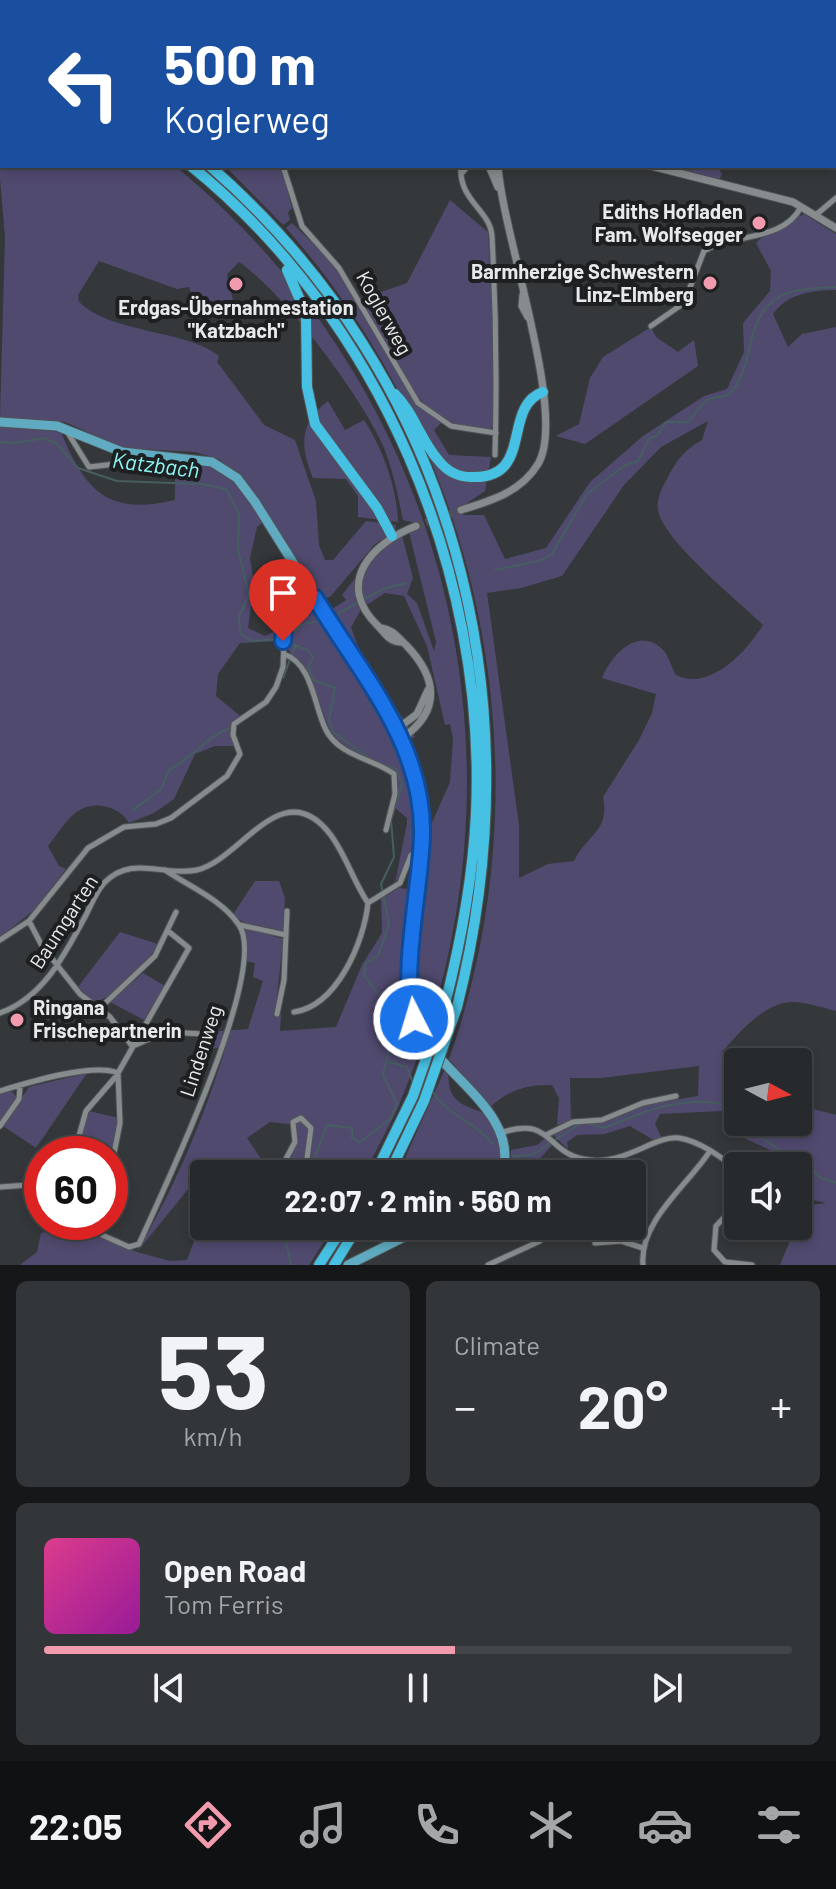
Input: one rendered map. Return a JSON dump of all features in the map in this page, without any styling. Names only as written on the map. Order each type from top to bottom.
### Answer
[{"type":"highway","points":[[193,168],[280,254],[337,328],[390,418],[428,505],[459,615],[472,699],[476,810],[466,912],[445,1004],[413,1096],[382,1160]]},
{"type":"highway","points":[[212,168],[298,256],[345,318],[384,381],[422,457],[447,525],[469,604],[483,686],[489,756],[487,841],[474,938],[457,1007],[431,1084],[396,1160]]},
{"type":"highway","points":[[280,254],[306,314],[307,387],[315,424],[377,508],[392,536]]},
{"type":"highway","points":[[384,381],[404,402],[439,461],[452,472],[469,477],[490,475],[508,461],[516,445],[523,410],[529,400],[543,392]]},
{"type":"highway","points":[[319,1265],[335,1240]]},
{"type":"highway","points":[[334,1265],[350,1240]]},
{"type":"main road","points":[[0,422],[57,426],[122,452],[212,462],[237,478],[400,734],[417,783],[421,848],[410,1008],[423,1036],[501,1133],[506,1160]]},
{"type":"main road","points":[[348,1265],[398,1240]]},
{"type":"street","name":"Koglerweg","points":[[284,168],[302,226],[339,268],[418,403],[451,426],[496,433]]},
{"type":"street","points":[[461,168],[465,194],[492,236],[495,455]]},
{"type":"street","points":[[461,174],[466,168]]},
{"type":"street","points":[[461,510],[513,490],[536,469],[548,439],[543,392],[528,317],[522,308],[523,295],[498,187],[490,168]]},
{"type":"street","points":[[498,168],[498,187]]},
{"type":"street","points":[[658,168],[801,206],[836,228]]},
{"type":"street","points":[[817,214],[836,198]]},
{"type":"street","points":[[651,326],[684,303],[704,251],[776,228],[793,218],[801,206]]},
{"type":"street","points":[[57,426],[75,442],[85,466],[96,469],[170,456]]},
{"type":"street","points":[[400,734],[427,714],[431,701],[429,688],[420,661],[402,642],[390,639],[362,602],[359,581],[364,565],[377,547],[392,536],[416,526]]},
{"type":"street","points":[[315,598],[285,621],[283,639],[288,656],[314,693],[330,736],[362,760],[394,774],[395,794],[386,830]]},
{"type":"street","points":[[0,940],[29,921],[88,848],[128,826],[162,823],[227,776],[240,754],[233,729],[239,719],[272,695],[288,656]]},
{"type":"street","name":"Baumgarten","points":[[0,1013],[30,995],[58,966],[105,883],[141,865],[165,870],[206,867],[266,820],[294,813],[326,828],[368,903]]},
{"type":"street","points":[[294,1012],[316,1006],[345,970],[359,947],[368,903],[400,883],[411,855],[421,848]]},
{"type":"street","points":[[165,870],[192,884],[240,925],[286,935]]},
{"type":"street","points":[[277,1014],[284,980],[287,911]]},
{"type":"street","points":[[100,1008],[141,972],[168,931],[176,912]]},
{"type":"street","points":[[29,921],[80,994],[100,1008],[132,1046]]},
{"type":"street","name":"Lindenweg","points":[[111,1240],[129,1247],[139,1244],[207,1092],[240,982],[244,953],[240,925]]},
{"type":"street","points":[[79,1136],[86,1111],[118,1073],[189,948],[168,931]]},
{"type":"street","name":"Lindenweg","points":[[132,1046],[165,1032],[204,1034]]},
{"type":"street","points":[[0,1091],[84,1072],[109,1070],[118,1073]]},
{"type":"street","points":[[117,1136],[120,1123],[118,1073]]},
{"type":"street","points":[[0,1126],[19,1099],[20,1086]]},
{"type":"street","points":[[551,1137],[566,1124],[602,1120],[643,1103],[676,1096]]},
{"type":"street","points":[[285,1160],[295,1142],[292,1126],[298,1118],[306,1120],[311,1128],[307,1160]]},
{"type":"street","points":[[501,1133],[522,1127],[551,1137],[573,1156],[588,1160],[620,1158],[675,1138],[710,1151],[724,1160]]},
{"type":"street","points":[[643,1265],[643,1248],[656,1221],[710,1151]]},
{"type":"street","points":[[0,1187],[24,1185]]},
{"type":"street","points":[[724,1220],[714,1232],[714,1250],[725,1263],[752,1265]]},
{"type":"street","points":[[488,1265],[540,1241]]},
{"type":"street","points":[[595,1243],[621,1241],[643,1248]]},
{"type":"shaded area","points":[[0,168],[177,168],[264,251],[337,346],[395,450],[436,560],[460,676],[467,794],[456,914],[427,1034],[416,1015],[413,986],[427,834],[450,782],[453,739],[450,724],[445,725],[427,646],[404,596],[385,593],[362,608],[351,627],[358,647],[355,648],[329,611],[346,600],[342,595],[375,553],[402,535],[413,578],[407,594],[417,603],[434,651],[436,642],[409,532],[415,523],[403,520],[393,474],[374,427],[299,321],[239,262],[227,274],[233,300],[219,319],[198,312],[189,287],[177,289],[99,261],[78,295],[79,302],[110,320],[187,341],[219,356],[217,362],[264,425],[295,440],[316,501],[319,545],[325,560],[333,560],[366,521],[396,525],[395,531],[375,544],[330,597],[320,598],[249,485],[219,459],[195,452],[122,448],[65,422],[0,417],[5,237]]},
{"type":"shaded area","points":[[227,168],[282,168],[292,208],[288,212],[290,220],[283,225]]},
{"type":"shaded area","points":[[670,168],[718,168],[722,174],[719,181]]},
{"type":"shaded area","points":[[450,200],[488,232],[495,361],[494,425],[490,429],[465,427],[443,418],[424,404],[395,364],[361,299],[407,283]]},
{"type":"shaded area","points":[[804,214],[836,234],[836,290],[801,294],[785,302],[773,314],[788,347],[802,334],[836,327],[836,1011],[803,1003],[782,1003],[753,1020],[722,1052],[724,1114],[722,1111],[660,1114],[655,1124],[662,1139],[657,1142],[630,1126],[605,1134],[577,1135],[567,1142],[568,1149],[553,1135],[574,1123],[605,1121],[649,1104],[698,1096],[699,1066],[601,1078],[570,1078],[571,1121],[557,1125],[559,1098],[552,1085],[519,1089],[490,1107],[449,1059],[479,951],[494,841],[494,731],[480,622],[451,515],[409,413],[354,317],[286,228],[292,223],[338,268],[416,404],[441,423],[434,430],[449,455],[491,457],[485,491],[460,508],[464,515],[484,515],[505,559],[546,548],[590,482],[643,436],[704,396],[727,389],[744,352],[743,323],[770,291],[771,271],[756,243],[764,235]],"holes":[[[708,421],[702,440],[687,451],[660,492],[658,510],[663,523],[687,554],[763,625],[737,657],[714,674],[702,678],[689,679],[676,675],[665,652],[646,641],[636,641],[619,652],[602,678],[656,694],[652,713],[603,797],[601,825],[574,861],[548,864],[519,878],[519,825],[487,593],[521,588],[562,576],[624,485],[661,447]]]},
{"type":"shaded area","points":[[651,327],[656,337],[678,352],[694,340],[698,366],[585,444],[556,436],[579,424],[590,378],[603,357]]},
{"type":"shaded area","points":[[328,401],[345,430],[364,420],[371,431],[392,482],[398,522],[358,517],[358,496],[346,479],[313,478],[304,446],[305,436],[312,418]]},
{"type":"shaded area","points":[[0,425],[61,432],[90,484],[116,501],[152,504],[175,500],[175,478],[189,478],[191,461],[225,475],[242,491],[264,522],[257,527],[250,558],[254,583],[248,628],[265,636],[280,629],[280,641],[240,643],[218,674],[216,696],[240,716],[231,729],[235,746],[215,746],[195,754],[174,799],[154,813],[129,823],[118,811],[95,805],[73,815],[48,846],[59,866],[66,869],[33,911],[0,937]]},
{"type":"shaded area","points":[[312,604],[394,731],[411,774],[418,841],[395,883],[407,823],[407,818],[394,807],[397,775],[352,751],[331,735],[316,692],[287,647],[288,623]]},
{"type":"shaded area","points":[[360,653],[415,737],[408,739],[361,661]]},
{"type":"shaded area","points":[[417,853],[407,982],[424,1041],[397,1110],[371,1160],[309,1160],[311,1126],[302,1116],[289,1124],[270,1122],[247,1138],[262,1160],[190,1160],[189,1188],[137,1252],[176,1178],[218,1072],[226,1046],[205,1050],[207,1032],[248,1029],[263,981],[253,977],[255,963],[245,961],[245,928],[283,939],[275,1016],[281,1015],[280,1031],[336,1027],[362,965],[382,933],[381,899],[399,888],[408,889],[411,862]]},
{"type":"shaded area","points":[[255,881],[279,881],[285,898],[283,931],[246,923],[232,916]]},
{"type":"shaded area","points":[[120,932],[158,944],[120,988],[101,1000],[93,1001],[78,987]]},
{"type":"shaded area","points":[[143,973],[165,986],[146,1021],[110,1002]]},
{"type":"shaded area","points":[[446,1067],[450,1089],[457,1100],[488,1116],[493,1123],[499,1139],[500,1160],[404,1160]]},
{"type":"shaded area","points":[[87,1073],[44,1136],[24,1136],[24,1140],[3,1126],[29,1087]]},
{"type":"shaded area","points":[[11,1090],[17,1098],[0,1122],[0,1093]]},
{"type":"shaded area","points":[[812,1109],[836,1115],[836,1265],[780,1265],[790,1240],[812,1240],[812,1205],[826,1203],[812,1200],[812,1152],[770,1150],[740,1136],[812,1136]]},
{"type":"shaded area","points":[[89,1111],[118,1118],[115,1136],[80,1136]]},
{"type":"shaded area","points":[[300,1120],[310,1128],[306,1160],[288,1160],[298,1142],[295,1125]]},
{"type":"shaded area","points":[[547,1137],[554,1143],[539,1160],[510,1160],[511,1150],[537,1145]]},
{"type":"shaded area","points":[[40,1240],[107,1240],[170,1261],[187,1260],[195,1240],[325,1240],[309,1265],[20,1265],[37,1252]]},
{"type":"waterway","name":"Katzbach","points":[[495,570],[542,560],[552,554],[587,494],[624,466],[638,461],[649,439],[658,435],[666,422],[688,422],[706,401],[729,394],[739,381],[755,328],[769,304],[790,293],[836,287]]},
{"type":"waterway","name":"Katzbach","points":[[0,442],[16,443],[44,438],[57,444],[78,468],[117,481],[201,484],[226,489],[239,514],[238,550],[249,595],[239,616],[240,633],[251,641],[281,639]]},
{"type":"waterway","name":"Katzbach","points":[[332,617],[383,589],[406,583]]},
{"type":"waterway","name":"Katzbach","points":[[287,639],[301,625],[326,619]]},
{"type":"waterway","points":[[288,639],[291,644],[308,650],[313,658],[308,668],[314,680],[335,688],[329,720],[333,732],[372,760]]},
{"type":"waterway","points":[[283,678],[295,647]]},
{"type":"waterway","points":[[133,810],[161,789],[169,770],[230,728]]},
{"type":"waterway","points":[[317,1160],[327,1125],[352,1128],[352,1138],[360,1142],[390,1119],[397,1104],[383,1075],[394,1027],[391,1011],[364,975],[366,963],[378,956],[389,924],[381,884],[394,857],[391,820],[402,784],[396,769],[381,764]]},
{"type":"waterway","points":[[389,1062],[407,1067],[413,1083]]},
{"type":"waterway","points":[[433,1092],[446,1107],[493,1144]]},
{"type":"waterway","points":[[590,1124],[604,1128],[680,1103],[724,1104]]},
{"type":"waterway","points":[[513,1156],[532,1155],[580,1124]]},
{"type":"waterway","points":[[759,1136],[779,1152]]},
{"type":"waterway","points":[[812,1169],[819,1177],[836,1183]]},
{"type":"waterway","points":[[285,1240],[291,1265]]},
{"type":"tunnel","points":[[416,526],[461,510]]},
{"type":"place","name":"Ediths Hofladen Fam. Wolfsegger","points":[[759,223]]},
{"type":"place","name":"Barmherzige Schwestern Linz-Elmberg","points":[[710,283]]},
{"type":"place","name":"Erdgas-Übernahmestation \"Katzbach\"","points":[[236,284]]},
{"type":"place","name":"Ringana Frischepartnerin","points":[[17,1020]]},
{"type":"route","points":[[283,641],[285,621],[315,598],[393,722],[412,762],[420,801],[422,833],[409,997],[414,1019]]}]
